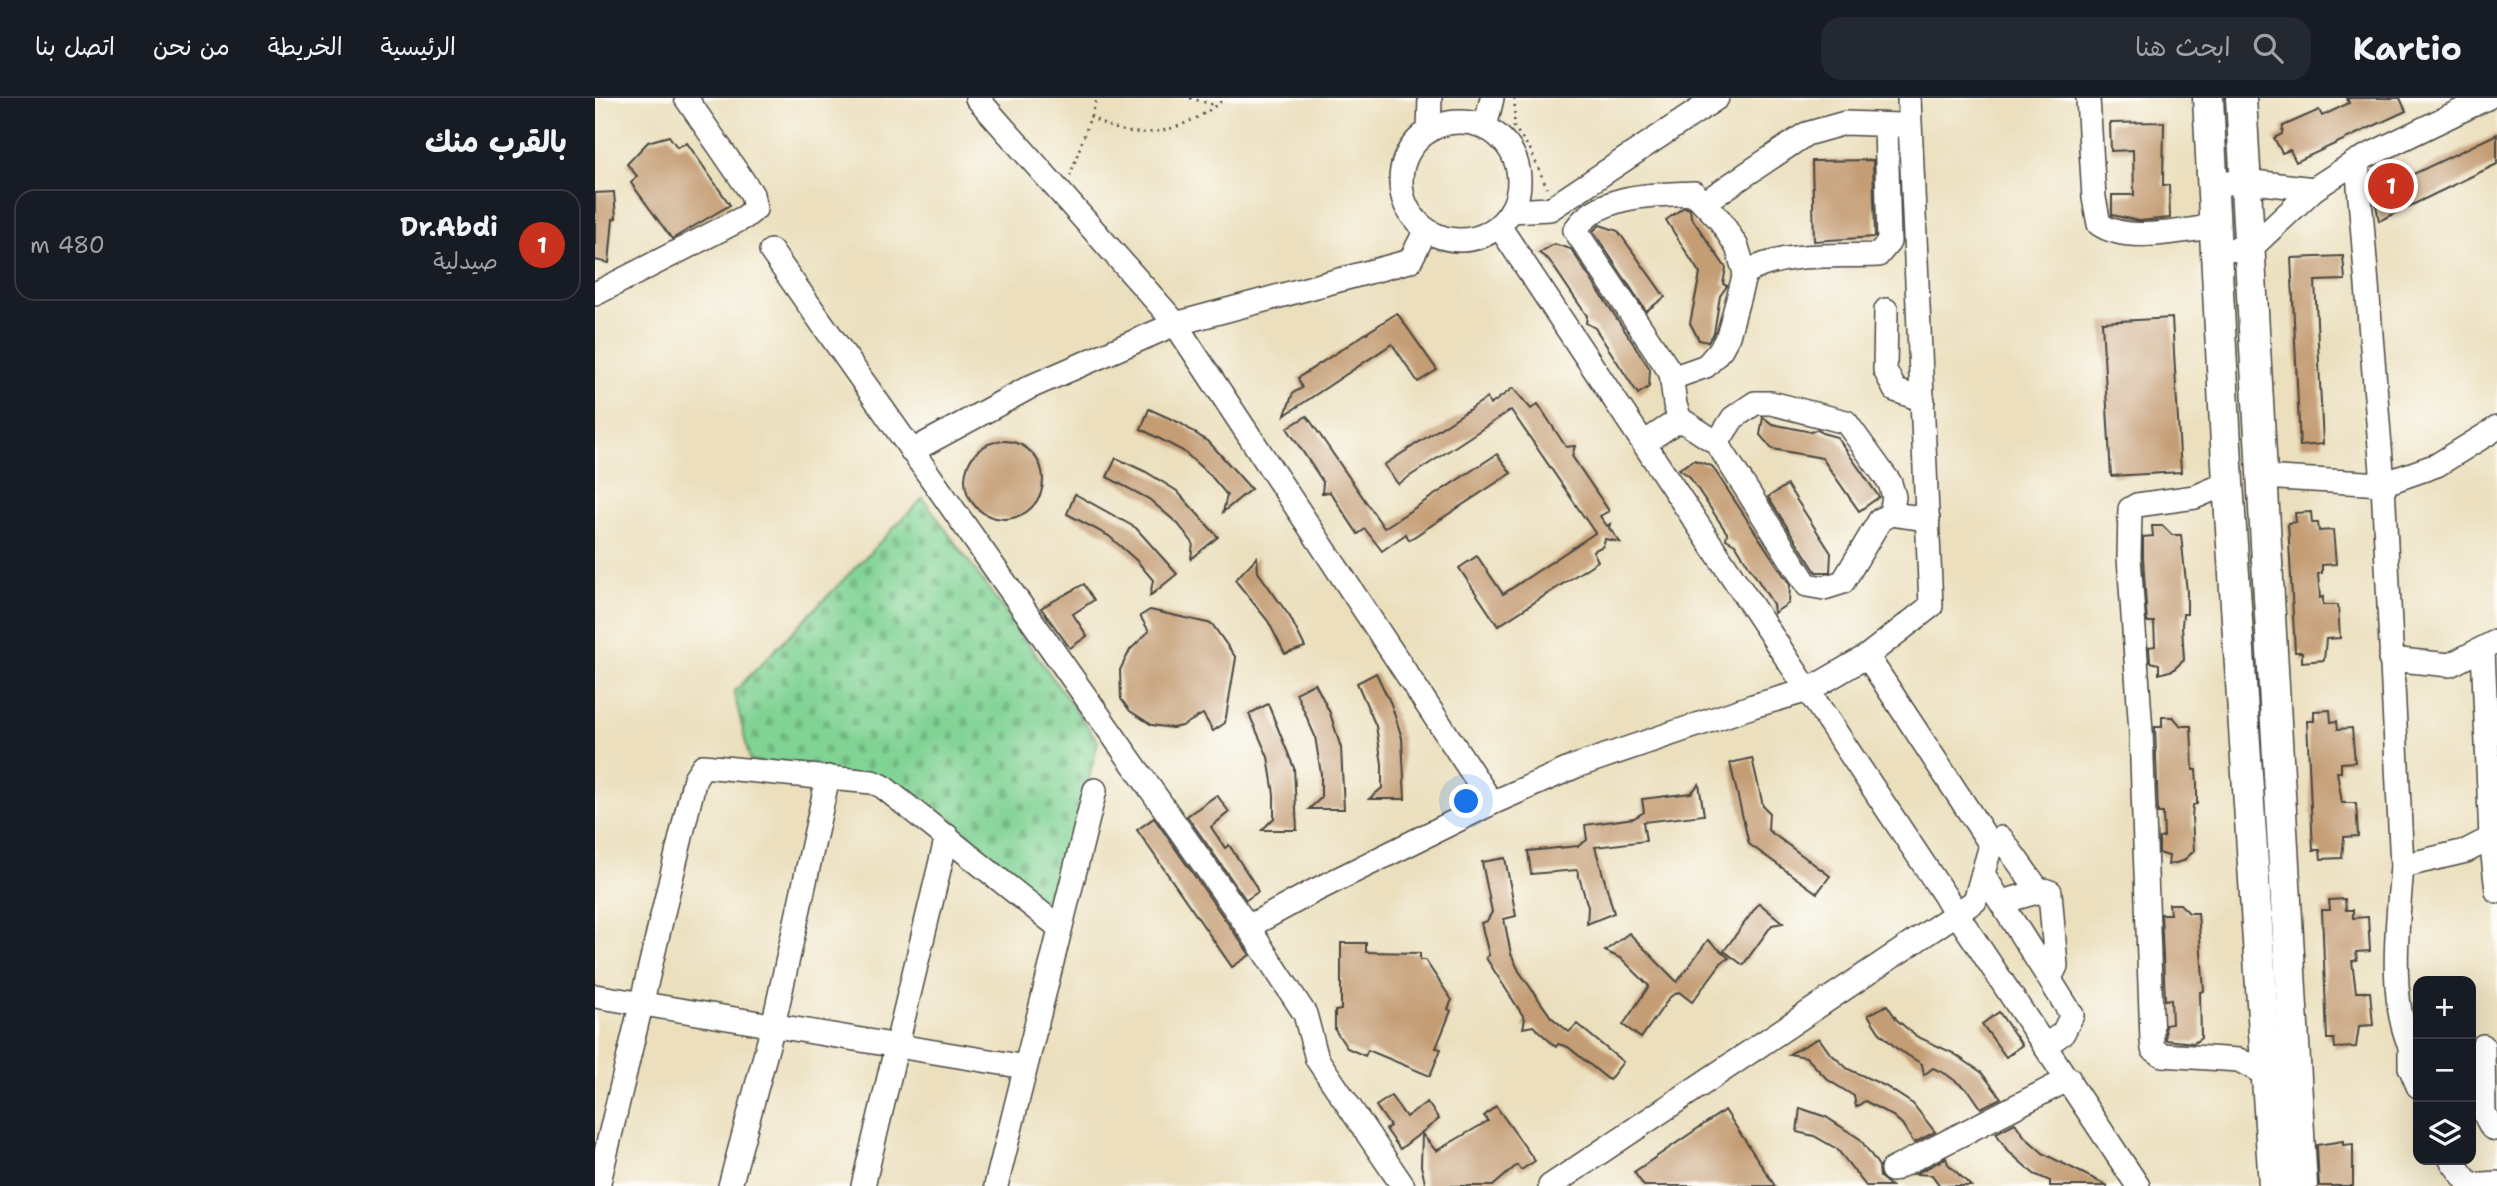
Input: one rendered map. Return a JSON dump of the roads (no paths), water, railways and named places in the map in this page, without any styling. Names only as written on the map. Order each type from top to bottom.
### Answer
[{"type":"main road","points":[[2208,98],[2229,496],[2274,1186]]},
{"type":"main road","points":[[2241,98],[2302,1186]]},
{"type":"street","points":[[595,294],[745,217],[755,209],[752,194],[686,98]]},
{"type":"street","points":[[977,98],[1175,324],[1492,803]]},
{"type":"street","points":[[1429,131],[1430,98]]},
{"type":"street","points":[[1485,128],[1492,98]]},
{"type":"street","points":[[1505,219],[1518,193],[1519,174],[1513,155],[1501,139],[1485,128],[1467,123],[1447,124],[1429,131],[1415,144],[1405,160],[1401,179],[1403,199],[1412,216],[1426,230],[1444,238],[1463,240],[1482,236],[1505,219],[1550,209],[1717,98]]},
{"type":"street","points":[[1248,927],[1314,891],[1492,803],[1576,766],[1753,706],[1809,690],[1867,656],[1931,606],[1909,98]]},
{"type":"street","points":[[2088,98],[2094,198],[2099,224],[2112,232],[2214,239],[2251,248],[2314,189],[2357,162],[2487,98]]},
{"type":"street","points":[[1705,202],[1806,134],[1845,123],[1911,126]]},
{"type":"street","points":[[1745,273],[1758,265],[1786,259],[1878,255],[1889,242],[1886,125]]},
{"type":"street","points":[[2357,162],[2383,484],[2402,866],[2398,918],[2399,1011],[2413,1045]]},
{"type":"street","points":[[2211,185],[2245,181],[2314,189]]},
{"type":"street","points":[[1672,378],[1706,366],[1721,349],[1728,336],[1745,273],[1737,247],[1705,202],[1694,193],[1636,195],[1593,214],[1576,230],[1672,378],[1675,405],[1680,419],[1717,443],[1807,585],[1824,588],[1843,582],[1880,520],[1891,514],[1928,519]]},
{"type":"street","points":[[1505,219],[1644,443],[2138,1186]]},
{"type":"street","points":[[912,451],[1030,387],[1175,324],[1410,261],[1426,230]]},
{"type":"street","points":[[771,251],[1248,927],[1305,1014],[1317,1059],[1403,1186]]},
{"type":"street","points":[[1886,310],[1885,370],[1895,390],[1923,400]]},
{"type":"street","points":[[1717,443],[1733,418],[1755,403],[1771,403],[1846,422],[1890,483],[1894,497],[1891,514]]},
{"type":"street","points":[[1644,443],[1680,419]]},
{"type":"street","points":[[2261,477],[2383,484],[2437,465],[2497,428]]},
{"type":"street","points":[[2229,496],[2195,497],[2137,505],[2130,509],[2129,557],[2141,732],[2152,1041],[2153,1049],[2162,1055],[2239,1060],[2267,1074]]},
{"type":"street","points":[[2391,659],[2450,665],[2490,645],[2497,891]]},
{"type":"street","points":[[1867,656],[1991,845]]},
{"type":"street","points":[[598,1186],[698,770],[710,765],[828,777],[882,786],[1060,928]]},
{"type":"street","points":[[730,1186],[773,1026],[828,777]]},
{"type":"street","points":[[996,1186],[1095,790]]},
{"type":"street","points":[[863,1186],[947,836]]},
{"type":"street","points":[[2402,866],[2466,851],[2494,837]]},
{"type":"street","points":[[1550,1186],[1975,901],[1991,845],[2001,838],[2039,891]]},
{"type":"street","points":[[1983,874],[2072,1015],[2063,1033],[2046,1045]]},
{"type":"street","points":[[2002,902],[2039,891],[2050,892],[2056,966],[2050,978]]},
{"type":"street","points":[[595,996],[1025,1068]]},
{"type":"street","points":[[2239,1060],[2265,1040]]},
{"type":"street","points":[[2484,1046],[2484,1113],[2492,1128],[2497,1129]]},
{"type":"street","points":[[2413,1052],[2410,1067],[2413,1074]]},
{"type":"street","points":[[1892,1170],[2069,1079]]},
{"type":"street","points":[[2456,1165],[2470,1185],[2497,1183]]},
{"type":"place","name":"Dr.Abdi","points":[[2391,186]]}]
